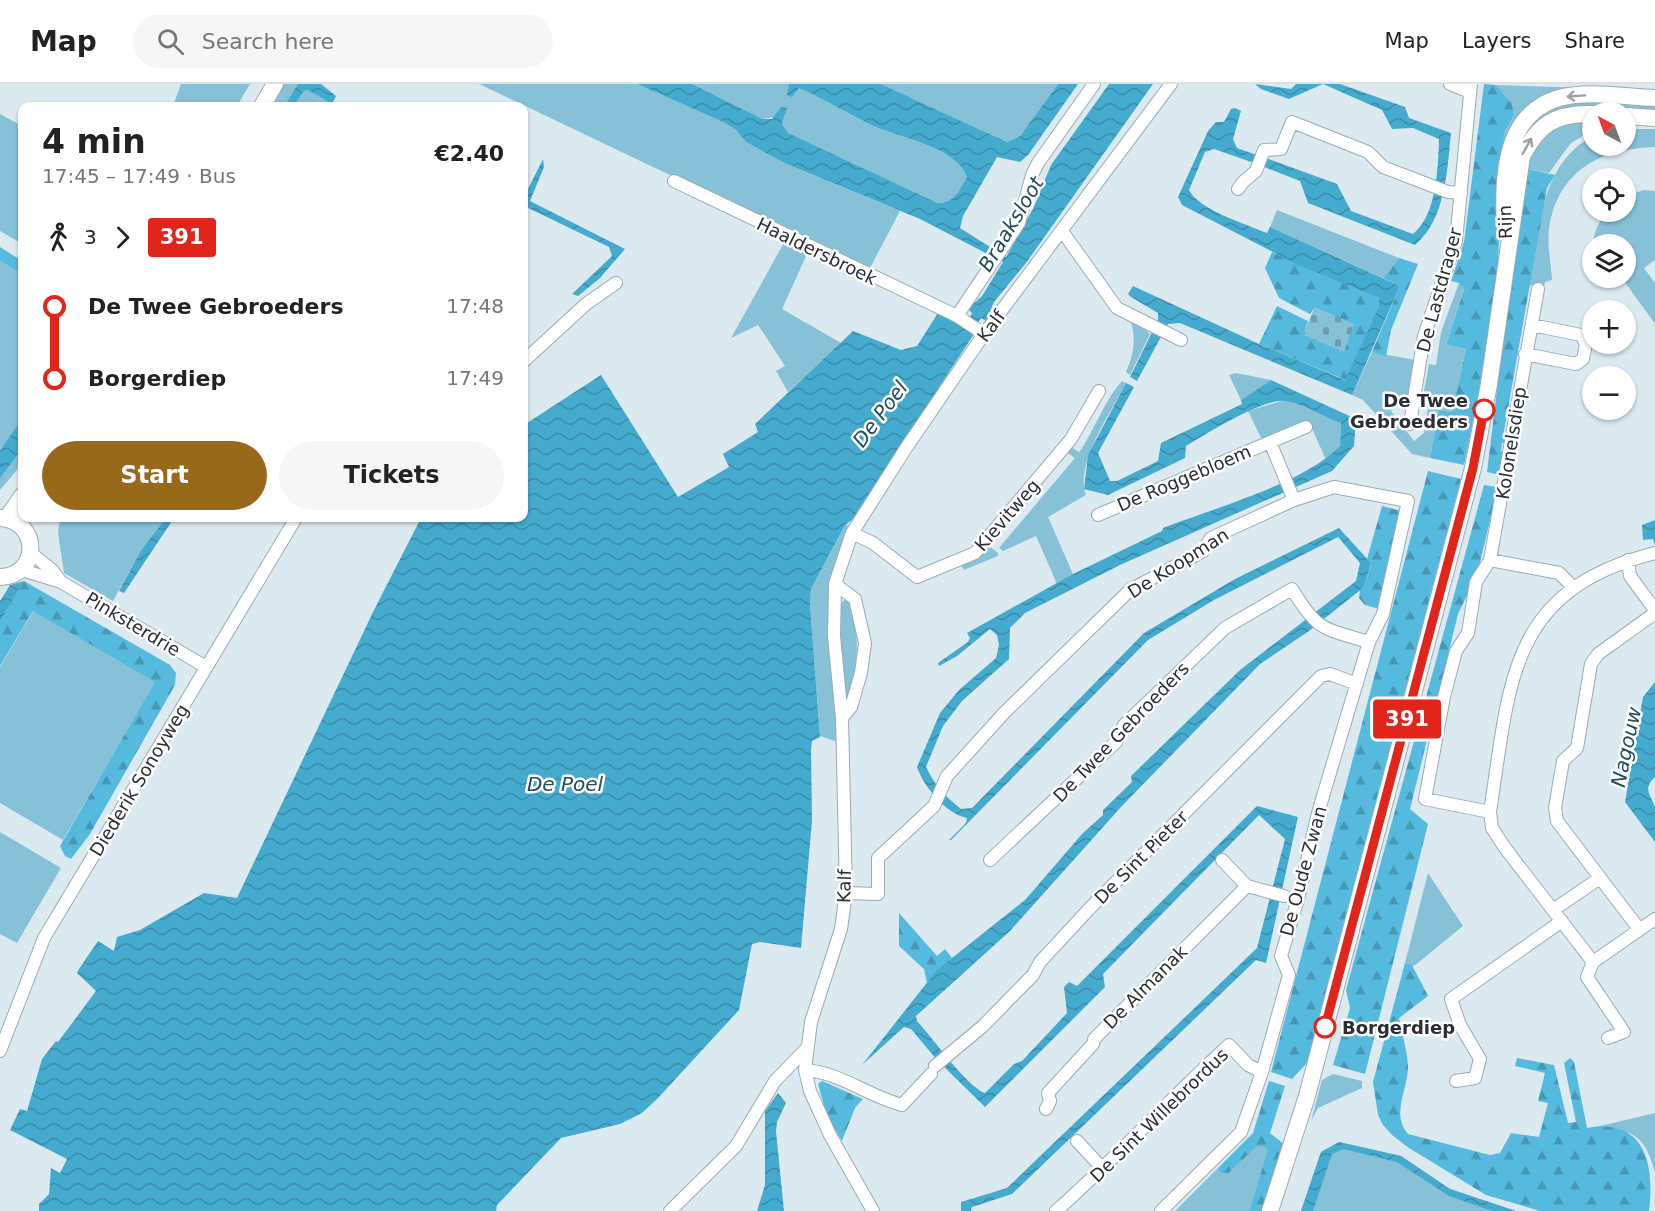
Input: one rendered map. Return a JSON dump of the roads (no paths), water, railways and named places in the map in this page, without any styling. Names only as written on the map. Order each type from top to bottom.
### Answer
[{"type":"main road","points":[[264,102],[275,84]]},
{"type":"main road","name":"Rijn","points":[[1506,265],[1504,200],[1509,148],[1518,129],[1528,118],[1560,98],[1581,95],[1655,98]]},
{"type":"main road","name":"Rijn","points":[[1506,265],[1522,156],[1534,134],[1557,118],[1582,115]]},
{"type":"main road","points":[[1636,117],[1655,118]]},
{"type":"main road","points":[[1270,1211],[1307,1095],[1473,468],[1489,384],[1506,265]]},
{"type":"main road","points":[[4,518],[18,501]]},
{"type":"main road","points":[[0,577],[22,570],[31,553],[26,523]]},
{"type":"street","points":[[959,318],[1019,223],[1032,175],[1038,162],[1094,84]]},
{"type":"street","name":"Kalf","points":[[873,1211],[830,1135],[810,1091],[805,1070],[811,1022],[841,929],[846,893],[842,718],[834,636],[835,584],[852,533],[982,332],[1062,231],[1171,84]]},
{"type":"street","points":[[1450,84],[1471,88]]},
{"type":"street","name":"De Lastdrager","points":[[1410,424],[1424,336],[1456,242],[1471,88]]},
{"type":"street","points":[[1238,189],[1257,168],[1264,152],[1281,149],[1292,122],[1368,152],[1383,167],[1448,192],[1461,193]]},
{"type":"street","name":"Haaldersbroek","points":[[674,181],[959,318],[982,332]]},
{"type":"street","points":[[1062,231],[1117,308],[1168,331],[1181,340]]},
{"type":"street","points":[[528,357],[586,304],[616,283]]},
{"type":"street","name":"Kolonelsdiep","points":[[1491,560],[1538,289]]},
{"type":"street","points":[[1525,354],[1576,364],[1583,359],[1586,344],[1581,334],[1532,326]]},
{"type":"street","name":"Kievitweg","points":[[852,533],[873,543],[917,577],[975,553],[1071,439],[1099,391]]},
{"type":"street","name":"De Roggebloem","points":[[1098,514],[1306,428]]},
{"type":"street","name":"De Roggebloem","points":[[1270,442],[1292,496]]},
{"type":"street","name":"De Koopman","points":[[846,893],[878,894],[878,858],[934,806],[940,790],[1005,712],[1130,590],[1203,550],[1212,538],[1292,496],[1334,487],[1408,501]]},
{"type":"street","name":"De Oude Zwan","points":[[1161,1211],[1241,1132],[1262,1072],[1289,975],[1281,956],[1318,813],[1369,642],[1383,614],[1408,501]]},
{"type":"street","name":"Diederik Sonoyweg","points":[[0,1051],[45,938],[294,522]]},
{"type":"street","name":"Pinksterdrie","points":[[31,553],[61,582]]},
{"type":"street","points":[[1593,962],[1492,828],[1491,812],[1511,683],[1520,656],[1539,620],[1574,588],[1628,560],[1655,553]]},
{"type":"street","points":[[1491,812],[1425,799],[1444,697],[1456,651],[1468,633],[1476,582],[1491,560],[1559,573],[1574,588]]},
{"type":"street","points":[[1628,560],[1630,576],[1655,611],[1598,654],[1591,664],[1577,748],[1563,761],[1555,808],[1557,821],[1639,929]]},
{"type":"street","name":"Pinksterdrie","points":[[22,570],[61,582],[206,667]]},
{"type":"street","name":"Kalf","points":[[835,584],[855,599],[865,643],[861,673],[851,707],[842,718]]},
{"type":"street","name":"De Twee Gebroeders","points":[[990,860],[1117,741],[1124,725],[1225,628],[1292,588],[1307,614],[1320,627],[1369,642]]},
{"type":"street","name":"De Sint Pieter","points":[[805,1070],[823,1071],[869,1094],[902,1105],[933,1070],[1033,975],[1040,962],[1090,908],[1321,676],[1330,674],[1357,684]]},
{"type":"street","points":[[1222,860],[1247,886],[1284,896]]},
{"type":"street","points":[[1553,910],[1599,878]]},
{"type":"street","name":"De Almanak","points":[[1046,1109],[1050,1101],[1048,1093],[1093,1044],[1094,1039],[1247,886]]},
{"type":"street","points":[[1608,1038],[1624,1032],[1587,976],[1593,962],[1655,919]]},
{"type":"street","points":[[1456,1081],[1475,1078],[1480,1059],[1460,1025],[1451,999],[1562,921]]},
{"type":"street","name":"De Sint Willebrordus","points":[[1056,1211],[1103,1169],[1179,1091],[1229,1045],[1248,1065],[1262,1072]]},
{"type":"street","points":[[670,1211],[736,1146],[775,1081],[806,1049]]},
{"type":"street","points":[[1077,1142],[1103,1169]]},
{"type":"water","points":[[298,84],[321,84],[336,96],[333,102],[329,102],[308,90],[304,91],[297,102],[287,102]]},
{"type":"water","name":"De Poel","points":[[637,84],[692,84],[763,119],[772,119],[781,107],[787,108],[782,124],[788,133],[937,203],[952,198],[967,177],[950,157],[924,144],[869,124],[799,88],[792,97],[787,95],[789,84],[881,84],[1007,142],[1020,136],[1058,84],[1078,84],[1028,155],[1020,162],[997,157],[963,216],[960,228],[1006,257],[1033,209],[1051,165],[1109,84],[1153,84],[1026,263],[994,302],[986,321],[981,318],[978,323],[981,324],[852,520],[845,525],[811,589],[810,604],[820,737],[812,741],[811,750],[812,821],[801,948],[760,942],[752,944],[739,1010],[658,1098],[642,1113],[620,1124],[561,1138],[497,1205],[496,1211],[39,1211],[39,1204],[49,1194],[51,1168],[60,1173],[67,1159],[10,1130],[20,1109],[27,1111],[42,1059],[56,1041],[58,1042],[96,991],[77,973],[79,969],[98,941],[114,951],[117,937],[140,930],[204,893],[237,898],[374,610],[419,522],[528,522],[528,422],[601,375],[678,497],[729,467],[723,454],[758,432],[755,424],[853,331],[901,350],[917,346],[938,313],[970,317],[972,313],[968,309],[982,296],[1003,262],[920,219],[782,162],[746,142],[735,129]]},
{"type":"water","points":[[1255,84],[1291,89],[1296,84],[1323,84],[1289,99],[1261,89]]},
{"type":"water","points":[[1323,84],[1340,84],[1405,107],[1409,118],[1451,133],[1446,178],[1439,208],[1433,222],[1415,245],[1308,203],[1300,181],[1262,166],[1266,158],[1337,184],[1351,211],[1413,234],[1421,226],[1432,203],[1435,190],[1439,139],[1413,128],[1392,129],[1382,110]]},
{"type":"water","points":[[1231,109],[1241,111],[1233,139],[1237,148],[1260,156],[1257,164],[1214,149],[1205,152],[1189,190],[1194,197],[1224,216],[1267,233],[1270,227],[1400,286],[1352,395],[1180,323],[1168,324],[1137,381],[1130,377],[1158,320],[1158,313],[1128,294],[1133,286],[1259,344],[1345,380],[1379,306],[1379,298],[1298,265],[1182,205],[1178,197],[1208,131],[1216,122],[1224,122]]},
{"type":"water","points":[[543,159],[544,167],[530,201],[625,249],[600,278],[578,296],[572,294],[612,256],[609,247],[528,208],[528,189]]},
{"type":"water","points":[[1271,380],[1356,419],[1354,446],[1332,471],[1120,565],[1025,613],[1010,628],[1009,659],[962,701],[943,726],[926,767],[929,774],[950,800],[961,809],[972,808],[1144,633],[1235,579],[1339,528],[1371,563],[1364,587],[1309,631],[1260,664],[1121,807],[1010,931],[916,1016],[917,1021],[960,1072],[985,1093],[1014,1064],[1022,1061],[1067,1013],[1064,987],[1069,982],[1077,986],[1257,806],[1298,817],[1266,963],[1256,960],[1012,1194],[972,1207],[971,1211],[961,1211],[961,1202],[1007,1188],[1257,948],[1285,839],[1259,815],[1103,974],[1105,987],[985,1107],[937,1060],[911,1029],[904,1027],[862,1065],[937,970],[1025,900],[1082,834],[1103,815],[1103,810],[1132,782],[1131,776],[1240,670],[1356,581],[1360,563],[1338,537],[1214,600],[1148,640],[951,840],[949,840],[966,823],[967,818],[951,811],[936,798],[917,767],[940,713],[959,690],[996,658],[999,645],[997,635],[990,629],[957,656],[939,666],[938,663],[968,642],[970,638],[967,633],[1073,574],[1162,531],[1163,528],[1257,494],[1304,472],[1324,460],[1340,446],[1341,423],[1300,405],[1276,401],[1250,410],[1221,425],[1186,446],[1185,458],[1108,495],[1084,489],[1088,455],[1126,383],[1134,387],[1098,453],[1110,481],[1117,481],[1158,461],[1161,443],[1242,404],[1241,400]]},
{"type":"water","points":[[18,424],[18,454],[0,478],[0,451]]},
{"type":"water","points":[[1655,520],[1655,545],[1653,539],[1643,540],[1642,525]]},
{"type":"water","points":[[163,522],[171,522],[124,593],[119,591],[141,550]]},
{"type":"water","points":[[24,581],[0,622],[0,601],[10,585]]},
{"type":"water","points":[[1655,682],[1655,777],[1648,789],[1655,807],[1655,842],[1625,802],[1643,697]]},
{"type":"water","points":[[778,1093],[786,1103],[777,1122],[776,1131],[784,1211],[757,1211],[765,1185],[765,1111]]},
{"type":"water","points":[[1339,1142],[1401,1156],[1450,1189],[1516,1211],[1492,1211],[1449,1196],[1397,1162],[1343,1149],[1332,1154],[1313,1211],[1301,1211],[1321,1152]]},
{"type":"place","name":"De Twee Gebroeders","points":[[1484,410]]},
{"type":"place","name":"Borgerdiep","points":[[1325,1027]]},
{"type":"water label","name":"Braaksloot","points":[[1011,224]]},
{"type":"water label","name":"Nagouw","points":[[1626,747]]}]
